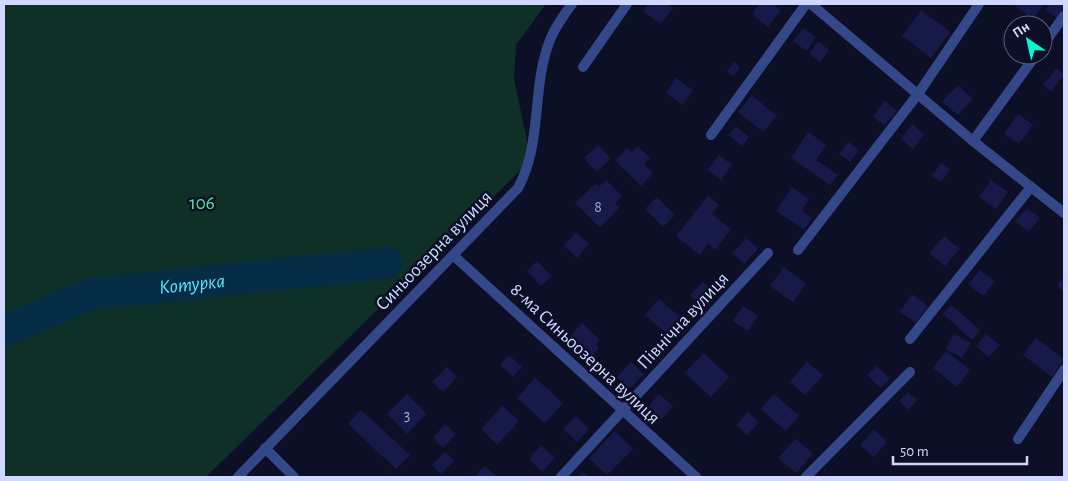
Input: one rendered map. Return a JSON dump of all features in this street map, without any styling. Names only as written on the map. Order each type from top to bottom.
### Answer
[{"type":"street","name":"Синьоозерна вулиця","points":[[238,477],[518,188],[527,172],[533,149],[542,70],[550,40],[572,4]]},
{"type":"street","points":[[583,67],[627,4]]},
{"type":"street","points":[[711,135],[806,4]]},
{"type":"street","points":[[811,4],[973,141],[1064,213]]},
{"type":"street","points":[[798,250],[918,94],[979,4]]},
{"type":"street","points":[[1053,31],[1064,16]]},
{"type":"street","points":[[973,141],[1029,65]]},
{"type":"street","points":[[910,340],[1031,187]]},
{"type":"street","name":"Північна вулиця","points":[[561,477],[768,253]]},
{"type":"street","name":"8-ма Синьоозерна вулиця","points":[[453,255],[696,477]]},
{"type":"street","points":[[1018,439],[1064,370]]},
{"type":"street","points":[[806,477],[910,372]]},
{"type":"street","points":[[265,448],[294,477]]},
{"type":"green space","name":"106","points":[[4,4],[546,4],[516,45],[514,79],[531,160],[206,477],[4,477]]},
{"type":"building","points":[[648,4],[667,4],[673,8],[661,24],[643,11]]},
{"type":"building","points":[[759,4],[772,4],[781,10],[768,27],[752,14]]},
{"type":"building","points":[[1013,4],[1044,4],[1036,15],[1028,15]]},
{"type":"building","points":[[1050,4],[1064,4],[1057,18],[1045,10]]},
{"type":"building","points":[[921,10],[950,32],[931,58],[902,36]]},
{"type":"building","points":[[803,28],[816,37],[806,51],[793,41]]},
{"type":"building","points":[[818,41],[829,50],[820,62],[809,54]]},
{"type":"building","points":[[734,62],[740,67],[733,76],[727,71]]},
{"type":"building","points":[[1057,68],[1064,75],[1051,91],[1043,85]]},
{"type":"building","points":[[676,78],[693,90],[683,105],[666,93]]},
{"type":"building","points":[[958,85],[973,99],[958,115],[942,102]]},
{"type":"building","points":[[752,95],[777,116],[763,132],[738,112]]},
{"type":"building","points":[[885,101],[897,111],[884,126],[873,116]]},
{"type":"building","points":[[1018,114],[1033,125],[1019,144],[1004,134]]},
{"type":"building","points":[[912,124],[924,134],[913,149],[901,139]]},
{"type":"building","points":[[736,126],[749,137],[742,146],[728,135]]},
{"type":"building","points":[[808,132],[826,145],[816,160],[838,175],[830,185],[791,158]]},
{"type":"building","points":[[848,142],[859,150],[850,162],[839,154]]},
{"type":"building","points":[[598,145],[611,159],[597,172],[584,158]]},
{"type":"building","points":[[638,146],[650,158],[644,164],[653,173],[641,186],[615,161],[627,148],[632,152]]},
{"type":"building","points":[[719,155],[732,165],[721,180],[708,170]]},
{"type":"building","points":[[941,163],[950,169],[941,182],[932,176]]},
{"type":"building","points":[[606,180],[622,196],[615,203],[619,208],[600,228],[575,203],[595,184],[599,187]]},
{"type":"building","points":[[991,180],[1008,192],[996,209],[979,197]]},
{"type":"building","points":[[792,187],[809,199],[802,211],[812,218],[804,230],[776,211]]},
{"type":"building","points":[[708,196],[719,205],[712,214],[731,229],[715,250],[708,244],[700,255],[676,236]]},
{"type":"building","points":[[657,197],[675,215],[663,227],[645,209]]},
{"type":"building","points":[[1027,208],[1040,218],[1029,232],[1015,221]]},
{"type":"building","points":[[576,232],[589,244],[577,258],[564,246]]},
{"type":"building","points":[[944,236],[960,249],[945,266],[929,253]]},
{"type":"building","points":[[746,238],[758,249],[744,264],[733,253]]},
{"type":"building","points":[[537,261],[552,276],[541,286],[527,271]]},
{"type":"building","points":[[784,267],[806,284],[793,302],[770,286]]},
{"type":"building","points":[[980,270],[995,282],[983,296],[968,284]]},
{"type":"building","points":[[1064,276],[1064,292],[1057,286]]},
{"type":"building","points":[[703,282],[716,295],[704,308],[690,295]]},
{"type":"building","points":[[912,294],[928,306],[916,323],[900,312]]},
{"type":"building","points":[[659,299],[685,321],[671,337],[645,315]]},
{"type":"building","points":[[951,305],[980,330],[972,340],[943,314]]},
{"type":"building","points":[[743,306],[758,316],[748,331],[733,321]]},
{"type":"building","points":[[582,323],[600,340],[596,345],[599,348],[593,355],[589,352],[585,357],[566,341]]},
{"type":"building","points":[[954,334],[971,343],[962,358],[945,349]]},
{"type":"building","points":[[986,334],[1000,345],[989,357],[976,346]]},
{"type":"building","points":[[1036,338],[1064,359],[1052,377],[1023,355]]},
{"type":"building","points":[[946,351],[970,370],[957,387],[933,368]]},
{"type":"building","points":[[704,353],[729,377],[711,397],[685,373]]},
{"type":"building","points":[[509,355],[522,367],[513,377],[500,365]]},
{"type":"building","points":[[631,362],[644,374],[629,389],[617,377]]},
{"type":"building","points":[[807,362],[823,375],[805,395],[790,382]]},
{"type":"building","points":[[877,366],[890,379],[880,388],[867,375]]},
{"type":"building","points":[[447,367],[457,377],[443,392],[432,382]]},
{"type":"building","points":[[535,378],[563,403],[545,423],[517,398]]},
{"type":"building","points":[[908,392],[917,400],[909,410],[899,401]]},
{"type":"building","points":[[407,394],[426,414],[407,434],[387,414]]},
{"type":"building","points":[[659,394],[673,406],[660,421],[646,409]]},
{"type":"building","points":[[774,394],[799,416],[786,431],[761,409]]},
{"type":"building","points":[[502,406],[519,421],[497,445],[481,429]]},
{"type":"building","points":[[361,410],[410,455],[396,469],[348,424]]},
{"type":"building","points":[[748,412],[759,422],[747,435],[736,425]]},
{"type":"building","points":[[576,416],[589,429],[577,442],[563,429]]},
{"type":"building","points":[[445,424],[456,434],[443,448],[433,438]]},
{"type":"building","points":[[874,430],[887,442],[874,457],[860,445]]},
{"type":"building","points":[[615,431],[633,449],[607,475],[589,458]]},
{"type":"building","points":[[796,439],[813,454],[796,473],[778,458]]},
{"type":"building","points":[[541,445],[555,458],[542,472],[529,459]]},
{"type":"building","points":[[445,452],[454,461],[441,474],[432,465]]},
{"type":"building","points":[[485,466],[497,477],[475,476]]},
{"type":"building","points":[[583,472],[589,477],[577,477]]},
{"type":"waterway","name":"Котурка","points":[[4,331],[91,294],[387,263]]}]
